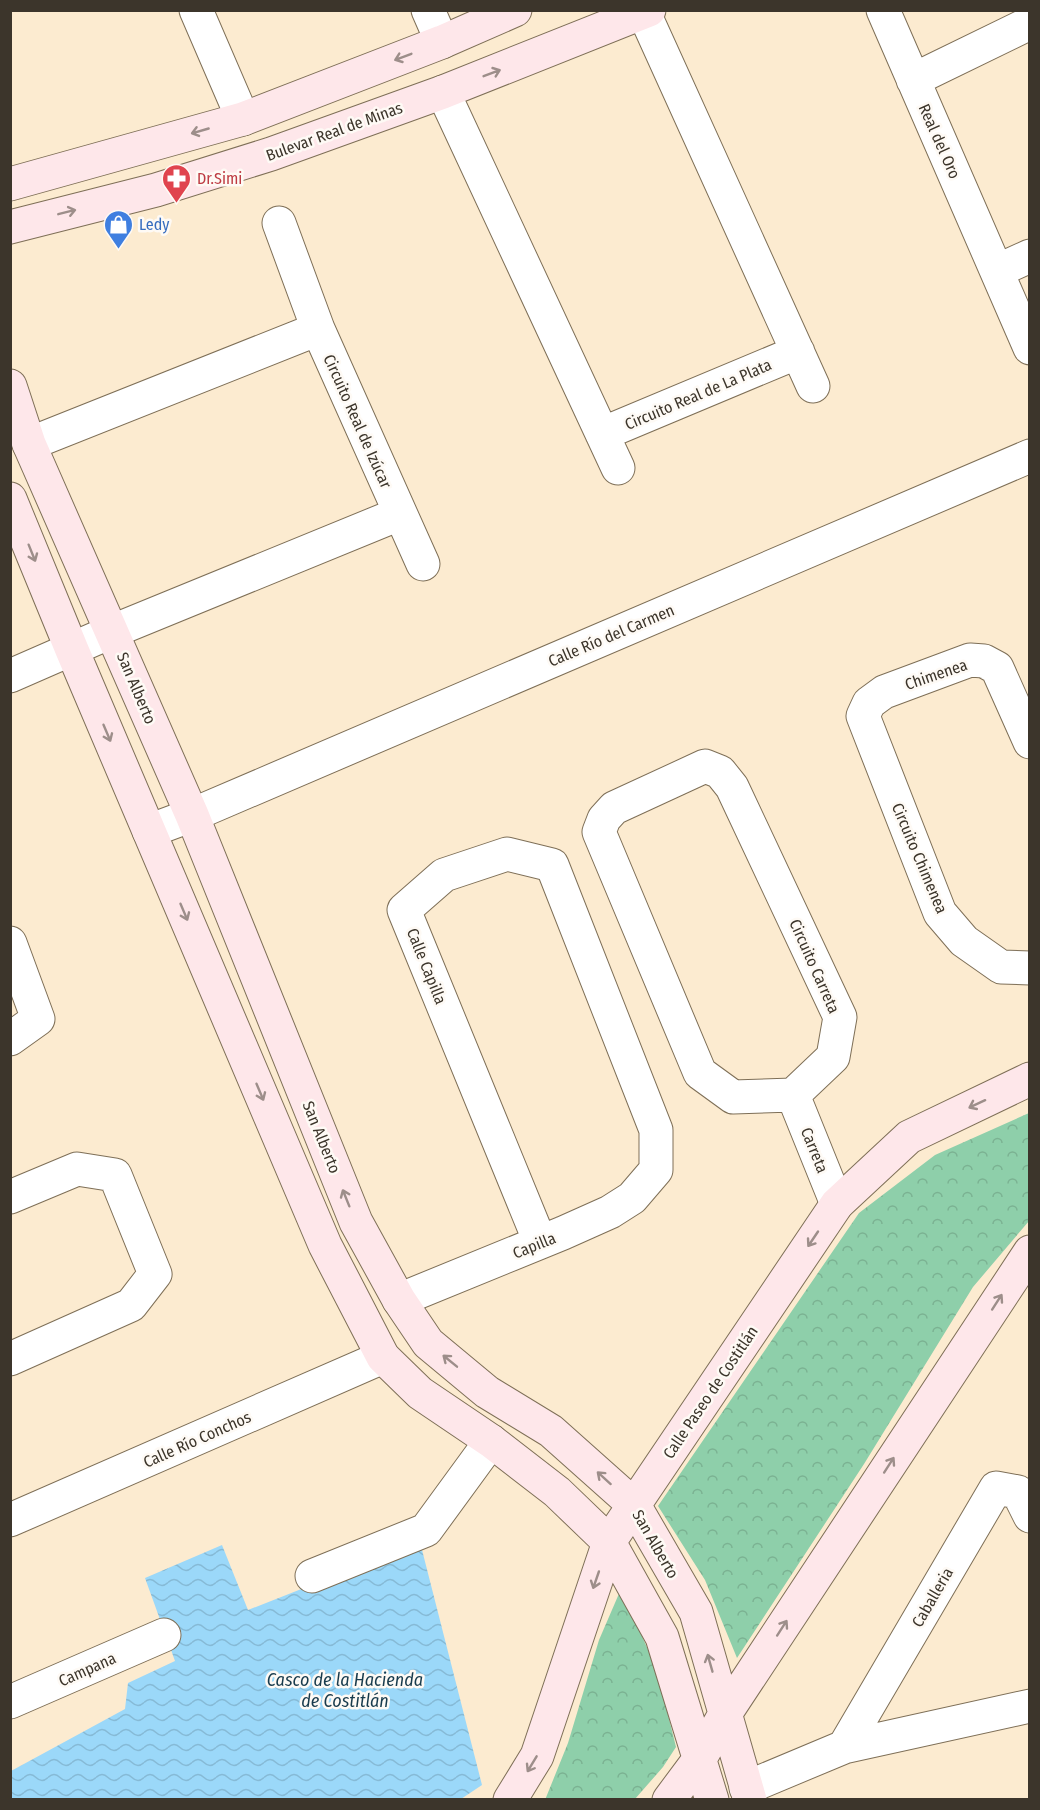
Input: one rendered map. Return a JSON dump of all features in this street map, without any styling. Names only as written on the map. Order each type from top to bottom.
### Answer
[{"type":"street","points":[[196,10],[243,119]]},
{"type":"street","points":[[428,10],[442,42]]},
{"type":"street","points":[[10,184],[243,119],[442,42],[515,10]]},
{"type":"street","name":"Real del Oro","points":[[883,10],[1029,348]]},
{"type":"street","points":[[646,12],[813,386]]},
{"type":"street","name":"Bulevar Real de Minas","points":[[10,226],[156,190],[271,154],[443,92],[646,12]]},
{"type":"street","points":[[913,80],[1029,23]]},
{"type":"street","points":[[443,92],[618,468]]},
{"type":"street","name":"Circuito Real de Izúcar","points":[[279,223],[318,328],[423,564]]},
{"type":"street","points":[[997,271],[1029,256]]},
{"type":"street","points":[[29,444],[318,328]]},
{"type":"street","name":"Circuito Real de La Plata","points":[[602,434],[798,352]]},
{"type":"street","name":"San Alberto","points":[[10,386],[29,444],[192,814],[356,1222],[399,1300],[428,1343],[487,1392],[551,1431],[634,1505],[696,1612],[748,1794]]},
{"type":"street","name":"Calle Río del Carmen","points":[[149,831],[1029,456]]},
{"type":"street","points":[[10,499],[325,1245],[383,1357],[420,1393],[491,1442],[557,1492],[609,1542],[662,1636],[701,1757],[712,1800]]},
{"type":"street","points":[[10,676],[113,631],[399,514]]},
{"type":"street","name":"Chimenea","points":[[869,703],[884,692],[970,660],[984,661],[997,668],[1029,742]]},
{"type":"street","name":"Circuito Chimenea","points":[[869,703],[863,716],[940,913],[964,941],[1000,967],[1029,968]]},
{"type":"street","name":"Circuito Carreta","points":[[705,766],[720,772],[732,787],[840,1017],[833,1057],[793,1095],[733,1097],[700,1073],[599,832],[604,819],[614,808],[705,766]]},
{"type":"street","name":"Calle Capilla","points":[[540,1242],[404,910],[444,875],[507,854],[552,865],[656,1130],[656,1170]]},
{"type":"street","points":[[10,943],[38,1019],[10,1039]]},
{"type":"street","name":"Calle Paseo de Costitlán","points":[[510,1800],[537,1756],[609,1542],[837,1204],[909,1137],[1029,1079]]},
{"type":"street","name":"Carreta","points":[[793,1095],[837,1204]]},
{"type":"street","points":[[10,1197],[77,1169],[115,1175],[155,1274],[131,1305],[10,1359]]},
{"type":"street","name":"Capilla","points":[[399,1300],[610,1212],[632,1198],[656,1170]]},
{"type":"street","points":[[669,1800],[701,1757],[725,1714],[1029,1252]]},
{"type":"street","name":"Calle Río Conchos","points":[[10,1520],[383,1357]]},
{"type":"street","points":[[312,1576],[426,1530],[491,1442]]},
{"type":"street","name":"Caballeria","points":[[844,1747],[996,1488],[1018,1492],[1029,1516]]},
{"type":"street","name":"Campana","points":[[10,1702],[164,1635]]},
{"type":"street","points":[[748,1794],[844,1747],[1029,1706]]},
{"type":"green space","points":[[1029,1113],[1029,1221],[973,1287],[864,1464],[737,1658],[705,1580],[658,1506],[859,1213],[935,1155]]},
{"type":"green space","points":[[621,1589],[657,1670],[676,1747],[663,1767],[635,1799],[545,1800],[568,1743],[599,1640]]},
{"type":"water","name":"Casco de la Hacienda de Costitlán","points":[[420,1542],[482,1785],[461,1799],[11,1800],[11,1771],[125,1709],[128,1683],[175,1661],[145,1578],[222,1545],[248,1610]]},
{"type":"place","name":"Dr.Simi","points":[[176,204]]},
{"type":"place","name":"Ledy","points":[[118,250]]}]
